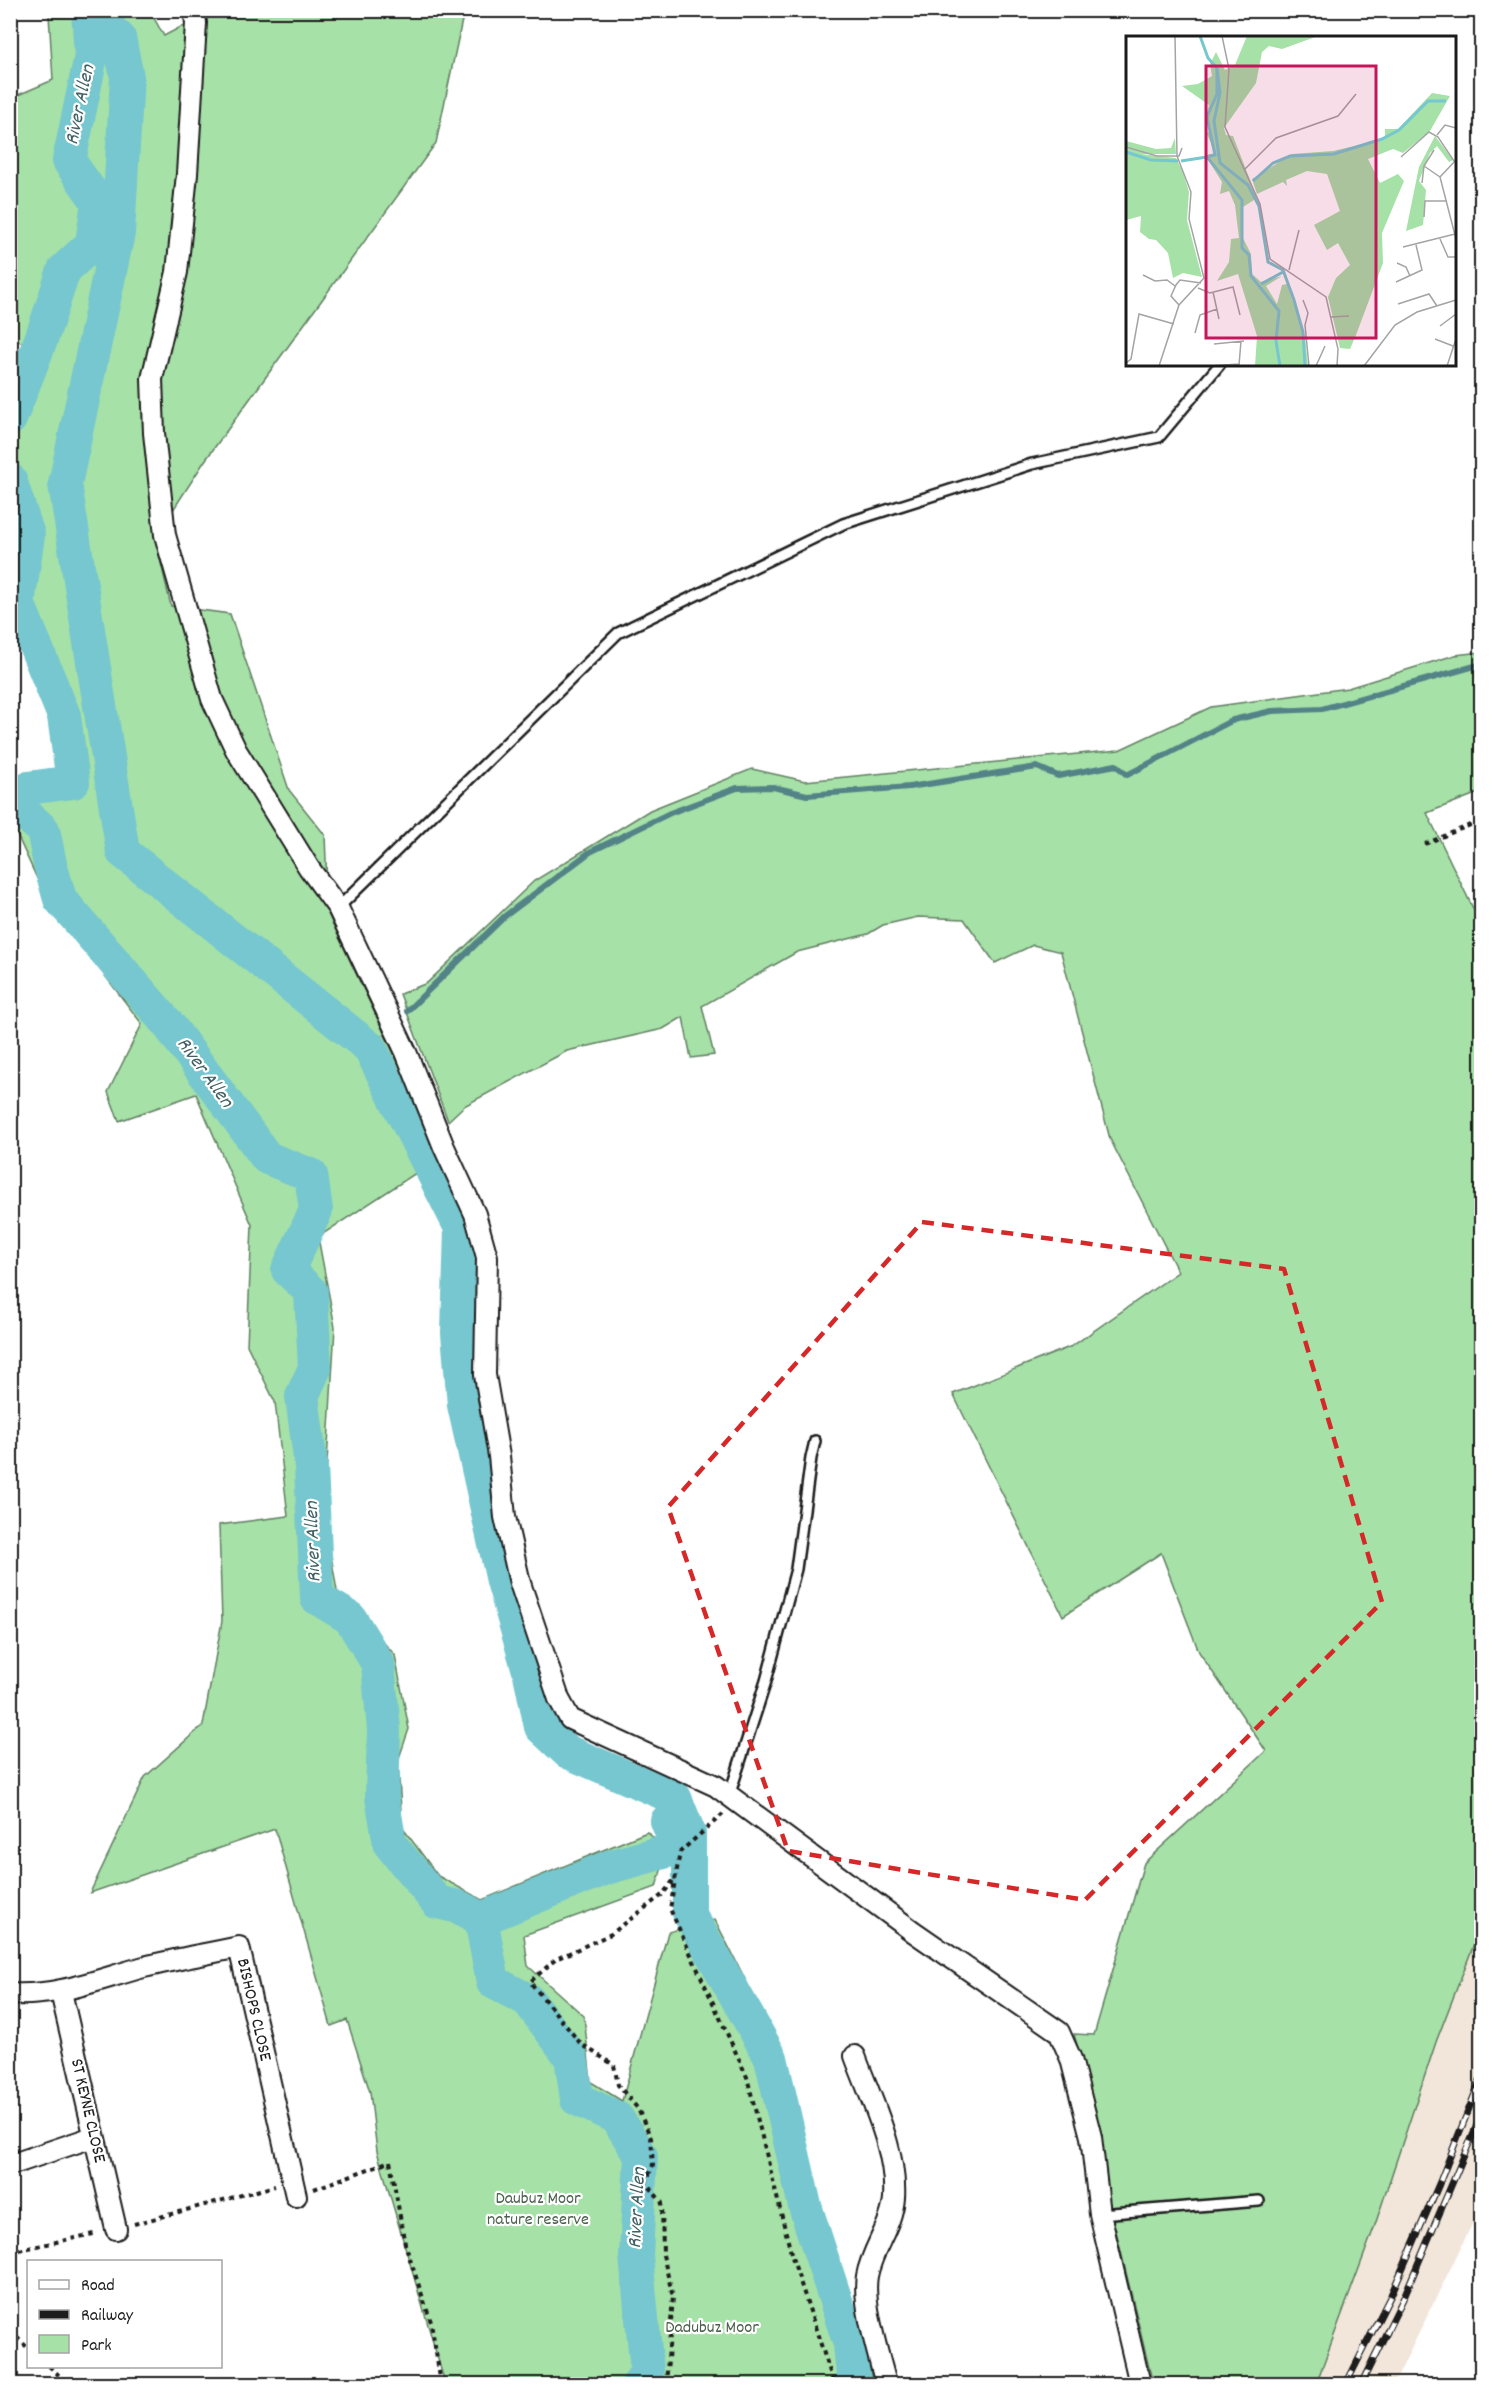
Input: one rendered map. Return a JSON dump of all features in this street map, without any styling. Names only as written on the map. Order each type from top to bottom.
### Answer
[{"type":"street","points":[[194,10],[196,23],[187,174],[177,272],[152,379],[154,433],[165,535],[212,699],[236,750],[309,868],[338,908],[406,1052],[478,1225],[487,1257],[485,1375],[499,1456],[505,1517],[520,1583],[559,1700],[570,1719],[716,1786],[914,1932],[1059,2032],[1071,2059],[1091,2137],[1100,2214],[1140,2385]]},
{"type":"street","name":"BISHOPS CLOSE","points":[[10,1994],[34,1995],[60,1992],[144,1967],[239,1947],[294,2188]]},
{"type":"street","name":"ST KEYNE CLOSE","points":[[60,1992],[116,2229]]},
{"type":"street","points":[[855,2056],[884,2137],[893,2172],[894,2198],[890,2219],[873,2253],[867,2277],[868,2302],[886,2385]]},
{"type":"street","points":[[10,2165],[93,2137]]},
{"type":"lane","points":[[338,908],[618,633],[843,524],[1032,464],[1159,437],[1218,366]]},
{"type":"lane","points":[[732,1798],[796,1569],[815,1441]]},
{"type":"lane","points":[[1100,2214],[1259,2201]]},
{"type":"path","points":[[1425,844],[1482,820]]},
{"type":"path","points":[[732,1798],[701,1834],[680,1852],[670,1909],[747,2077],[792,2257],[834,2385]]},
{"type":"path","points":[[666,2385],[673,2297],[663,2255],[662,2203],[646,2182],[653,2165],[651,2138],[638,2109],[618,2085],[614,2065],[581,2044],[530,1982],[556,1959],[611,1934],[662,1895],[675,1879]]},
{"type":"path","points":[[10,2252],[294,2188],[390,2161],[405,2244],[431,2322],[441,2385]]},
{"type":"path","points":[[10,2331],[27,2347]]},
{"type":"path","points":[[50,2368],[66,2382],[66,2385]]},
{"type":"highlighted area","points":[[922,1222],[1284,1269],[1382,1602],[1085,1900],[788,1851],[668,1507]]},
{"type":"shaded area","points":[[1481,1926],[1481,2206],[1394,2384],[1316,2384],[1374,2228],[1436,2042]]},
{"type":"green space","points":[[46,11],[150,11],[164,36],[211,11],[464,11],[436,143],[204,462],[155,538],[171,606],[230,614],[289,790],[325,835],[328,914],[442,1156],[318,1237],[335,1327],[324,1513],[337,1591],[395,1655],[409,1729],[398,1761],[402,1827],[438,1876],[482,1900],[647,1832],[667,1851],[656,1887],[524,1935],[528,1966],[584,2016],[591,2082],[622,2101],[668,1932],[715,1920],[776,2040],[832,2250],[874,2384],[437,2384],[445,2383],[377,2151],[370,2092],[347,2020],[331,2026],[275,1829],[90,1893],[145,1777],[203,1725],[222,1621],[219,1525],[288,1516],[275,1402],[247,1345],[252,1225],[196,1094],[119,1121],[108,1092],[142,1024],[47,900],[11,822],[11,776],[80,764],[10,608],[11,594],[42,542],[11,491],[11,367],[23,343],[11,337],[11,98],[53,80],[49,15]]},
{"type":"green space","points":[[1481,652],[1481,792],[1427,813],[1481,925],[1481,1926],[1436,2042],[1374,2228],[1316,2384],[1153,2384],[1110,2206],[1095,2113],[1074,2034],[1094,2035],[1144,1863],[1266,1751],[1199,1652],[1161,1553],[1063,1616],[953,1394],[1072,1346],[1178,1272],[1110,1139],[1061,952],[1033,945],[995,963],[964,919],[918,917],[883,925],[868,934],[797,952],[702,1006],[714,1055],[691,1058],[683,1017],[663,1029],[567,1051],[464,1106],[448,1121],[400,994],[427,983],[534,881],[650,810],[752,769],[805,781],[1119,750],[1211,707],[1348,688],[1455,655]]},
{"type":"waterway","name":"River Allen","points":[[10,419],[42,337],[64,270],[92,244],[98,202],[69,161],[91,56],[88,10]]},
{"type":"waterway","points":[[90,12],[119,38],[127,77],[118,233],[65,484],[123,852],[370,1048],[461,1228],[458,1333],[464,1405],[503,1581],[530,1674],[541,1727],[568,1752],[675,1798],[689,1833],[689,1913],[771,2058],[805,2206],[850,2344],[854,2384]]},
{"type":"waterway","name":"River Allen","points":[[10,480],[28,535],[18,603],[64,716],[73,782],[28,788],[10,797]]},
{"type":"waterway","points":[[407,1011],[505,916],[590,852],[670,813],[737,788],[773,787],[807,795],[909,787],[1037,767],[1058,776],[1116,765],[1127,775],[1233,720],[1272,711],[1322,709],[1482,664]]},
{"type":"waterway","name":"River Allen","points":[[10,800],[43,830],[60,899],[168,1024],[267,1158],[311,1175],[316,1210],[288,1270],[311,1292],[315,1368],[302,1396],[311,1466],[317,1598],[350,1618],[378,1664],[384,1730],[382,1797],[390,1844],[437,1902],[459,1907],[481,1919],[493,1982],[528,2000],[571,2057],[577,2099],[617,2118],[641,2156],[636,2256],[647,2371],[639,2384]]},
{"type":"waterway","points":[[370,1048],[380,1038]]},
{"type":"waterway","points":[[481,1919],[609,1867],[667,1851],[675,1841],[667,1821],[676,1817]]},
{"type":"railway","points":[[1346,2384],[1391,2295],[1482,2076]]},
{"type":"railway","points":[[1361,2384],[1403,2299],[1482,2113]]},
{"type":"park label","name":"Daubuz Moor nature reserve","points":[[538,2209]]},
{"type":"park label","name":"Dadubuz Moor","points":[[712,2328]]}]
